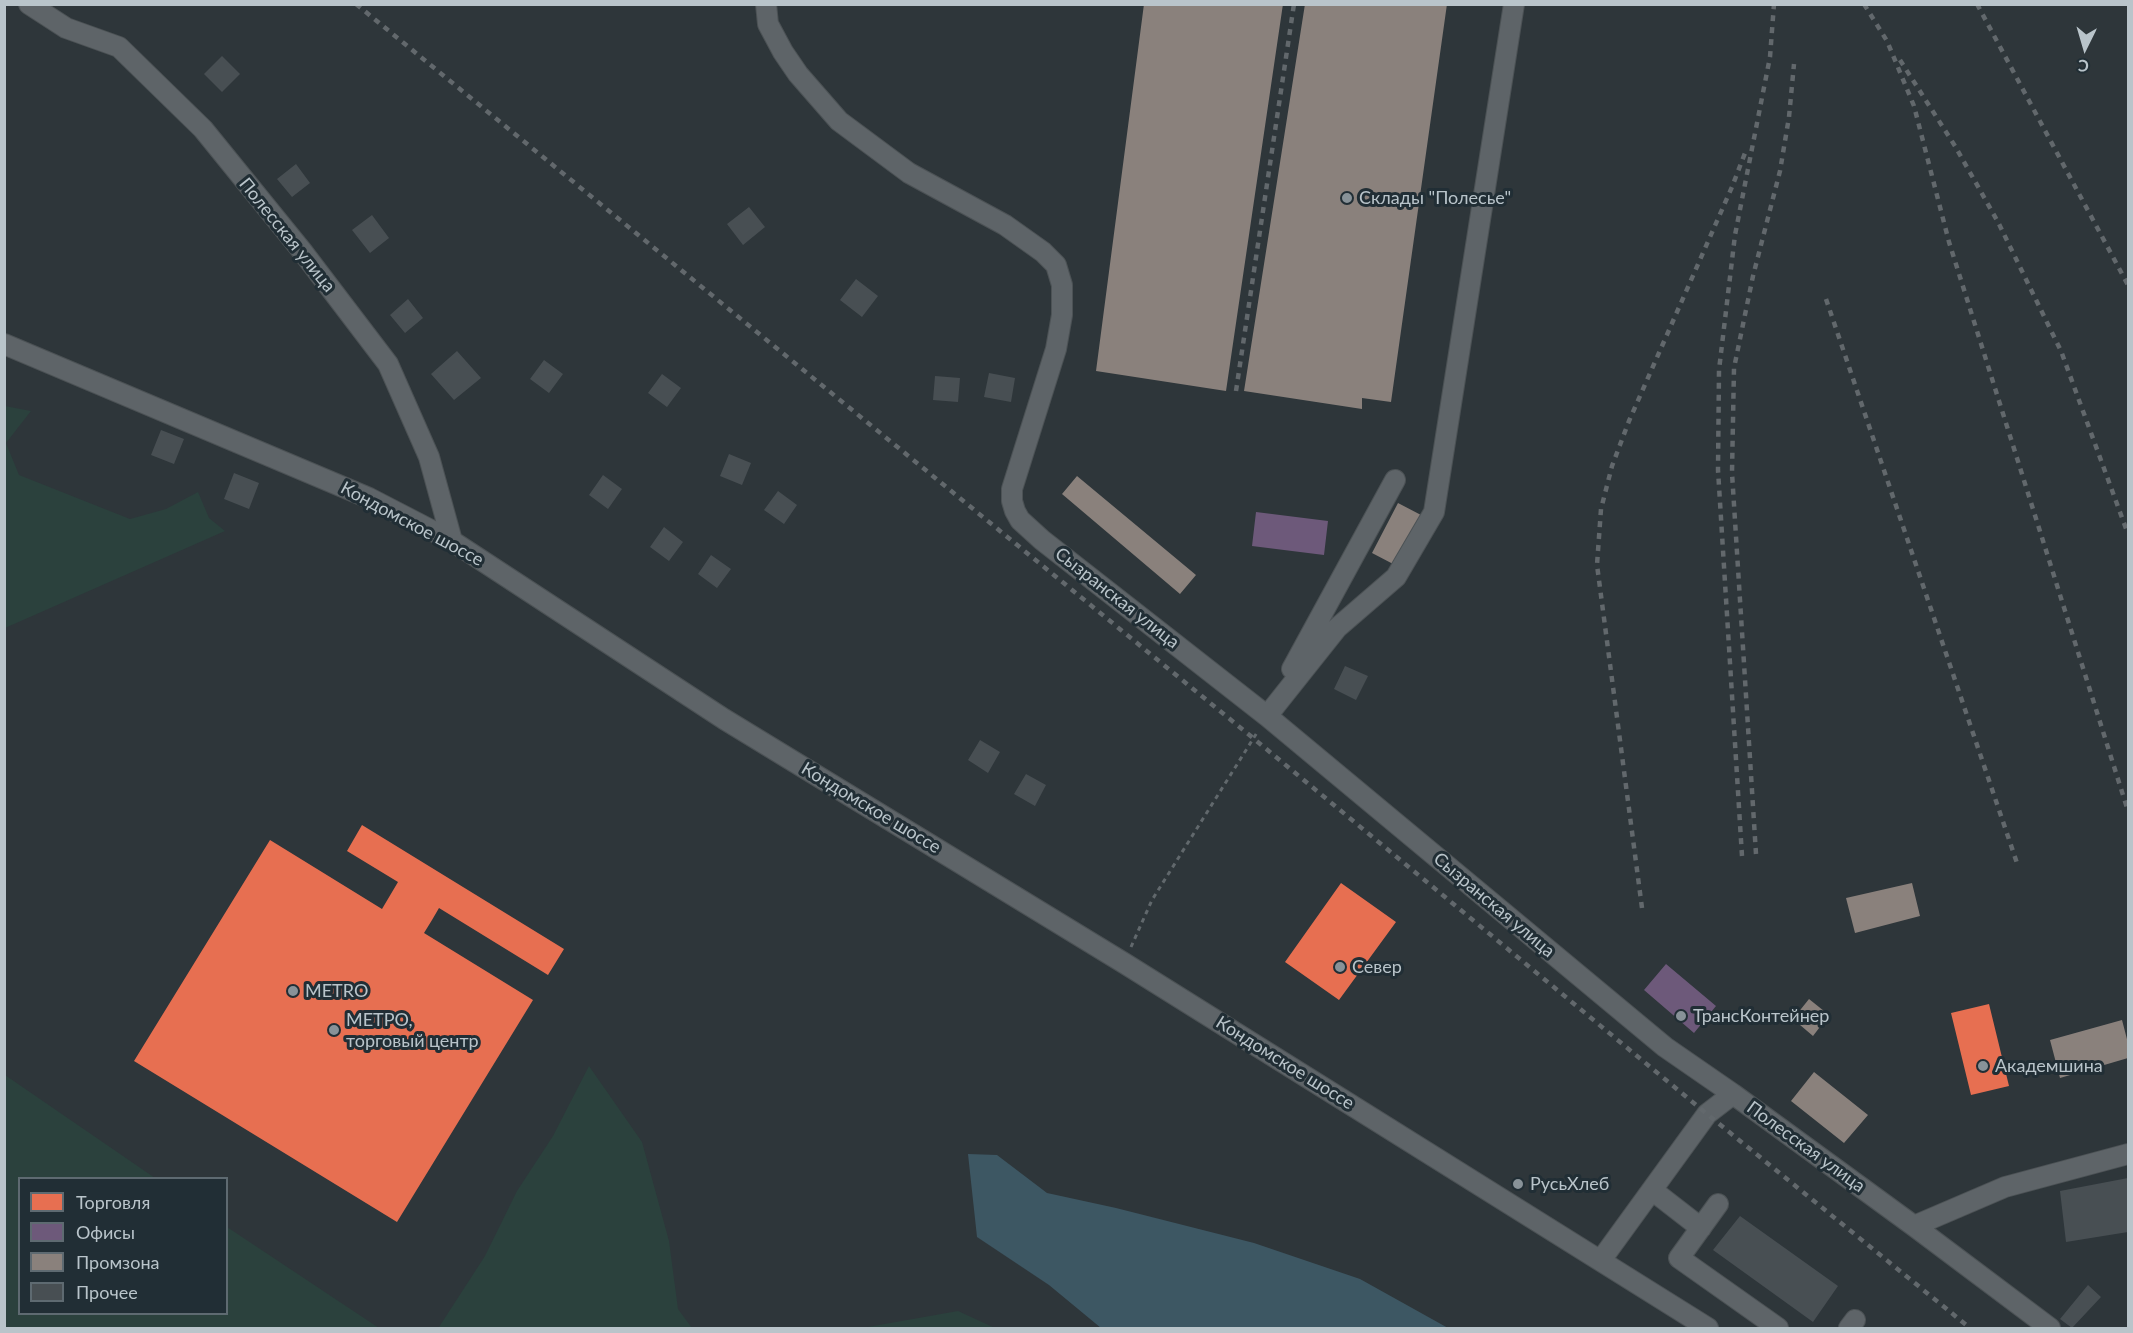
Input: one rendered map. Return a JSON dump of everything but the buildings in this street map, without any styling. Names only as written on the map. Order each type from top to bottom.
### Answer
[{"type":"street","name":"Полесская улица","points":[[29,4],[66,28],[119,47],[203,129],[302,251],[388,364],[429,457],[452,541]]},
{"type":"street","name":"Сызранская улица","points":[[766,4],[768,24],[783,52],[798,74],[839,121],[909,173],[1005,225],[1043,252],[1056,265],[1062,285],[1062,315],[1056,349],[1012,489],[1012,501],[1020,520],[1042,540],[1267,716],[1665,1047],[1733,1094]]},
{"type":"street","points":[[1267,716],[1336,628],[1396,578],[1434,512],[1514,4]]},
{"type":"street","name":"Кондомское шоссе","points":[[4,344],[369,498],[452,541],[724,719],[1124,963],[1708,1329]]},
{"type":"street","points":[[1267,716],[1395,480]]},
{"type":"street","name":"Полесская улица","points":[[1601,1260],[1707,1114],[1733,1094],[2050,1329]]},
{"type":"street","points":[[1914,1226],[2005,1187],[2128,1154]]},
{"type":"street","points":[[1652,1190],[1701,1228]]},
{"type":"street","points":[[1718,1204],[1679,1258],[1778,1329]]},
{"type":"path","points":[[1124,963],[1152,900],[1267,716]]},
{"type":"green space","points":[[5,406],[31,411],[6,443],[19,475],[130,519],[166,509],[198,492],[209,518],[225,531],[5,628]]},
{"type":"green space","points":[[589,1066],[642,1142],[669,1241],[678,1309],[692,1328],[434,1328],[439,1327],[485,1256],[517,1191],[553,1136]]},
{"type":"green space","points":[[5,1075],[154,1177],[18,1177],[18,1315],[228,1315],[228,1228],[379,1328],[5,1328]]},
{"type":"green space","points":[[958,1311],[995,1328],[862,1328]]},
{"type":"water","points":[[968,1154],[997,1155],[1047,1193],[1254,1243],[1360,1279],[1448,1328],[1101,1328],[1049,1285],[977,1237]]},
{"type":"railway","points":[[356,4],[1970,1328]]},
{"type":"railway","points":[[1236,391],[1294,4]]},
{"type":"railway","points":[[1742,856],[1718,470],[1719,370],[1735,235],[1770,57],[1774,4]]},
{"type":"railway","points":[[1864,4],[1887,41],[1914,106],[1949,242],[2128,811]]},
{"type":"railway","points":[[1977,4],[2128,285]]},
{"type":"railway","points":[[1900,60],[1955,146],[1998,222],[2061,351],[2128,534]]},
{"type":"railway","points":[[1756,854],[1732,473],[1734,368],[1753,276],[1780,171],[1789,117],[1794,64]]},
{"type":"railway","points":[[1642,908],[1597,565],[1601,509],[1612,466],[1629,421],[1745,153]]},
{"type":"railway","points":[[1826,299],[2018,866]]},
{"type":"place","name":"Склады \"Полесье\"","points":[[1347,198]]},
{"type":"place","name":"Север","points":[[1340,967]]},
{"type":"place","name":"METRO","points":[[293,991]]},
{"type":"place","name":"ТрансКонтейнер","points":[[1681,1016]]},
{"type":"place","name":"МЕТРО, торговый центр","points":[[334,1030]]},
{"type":"place","name":"Академшина","points":[[1983,1066]]},
{"type":"place","name":"РусьХлеб","points":[[1518,1184]]}]
